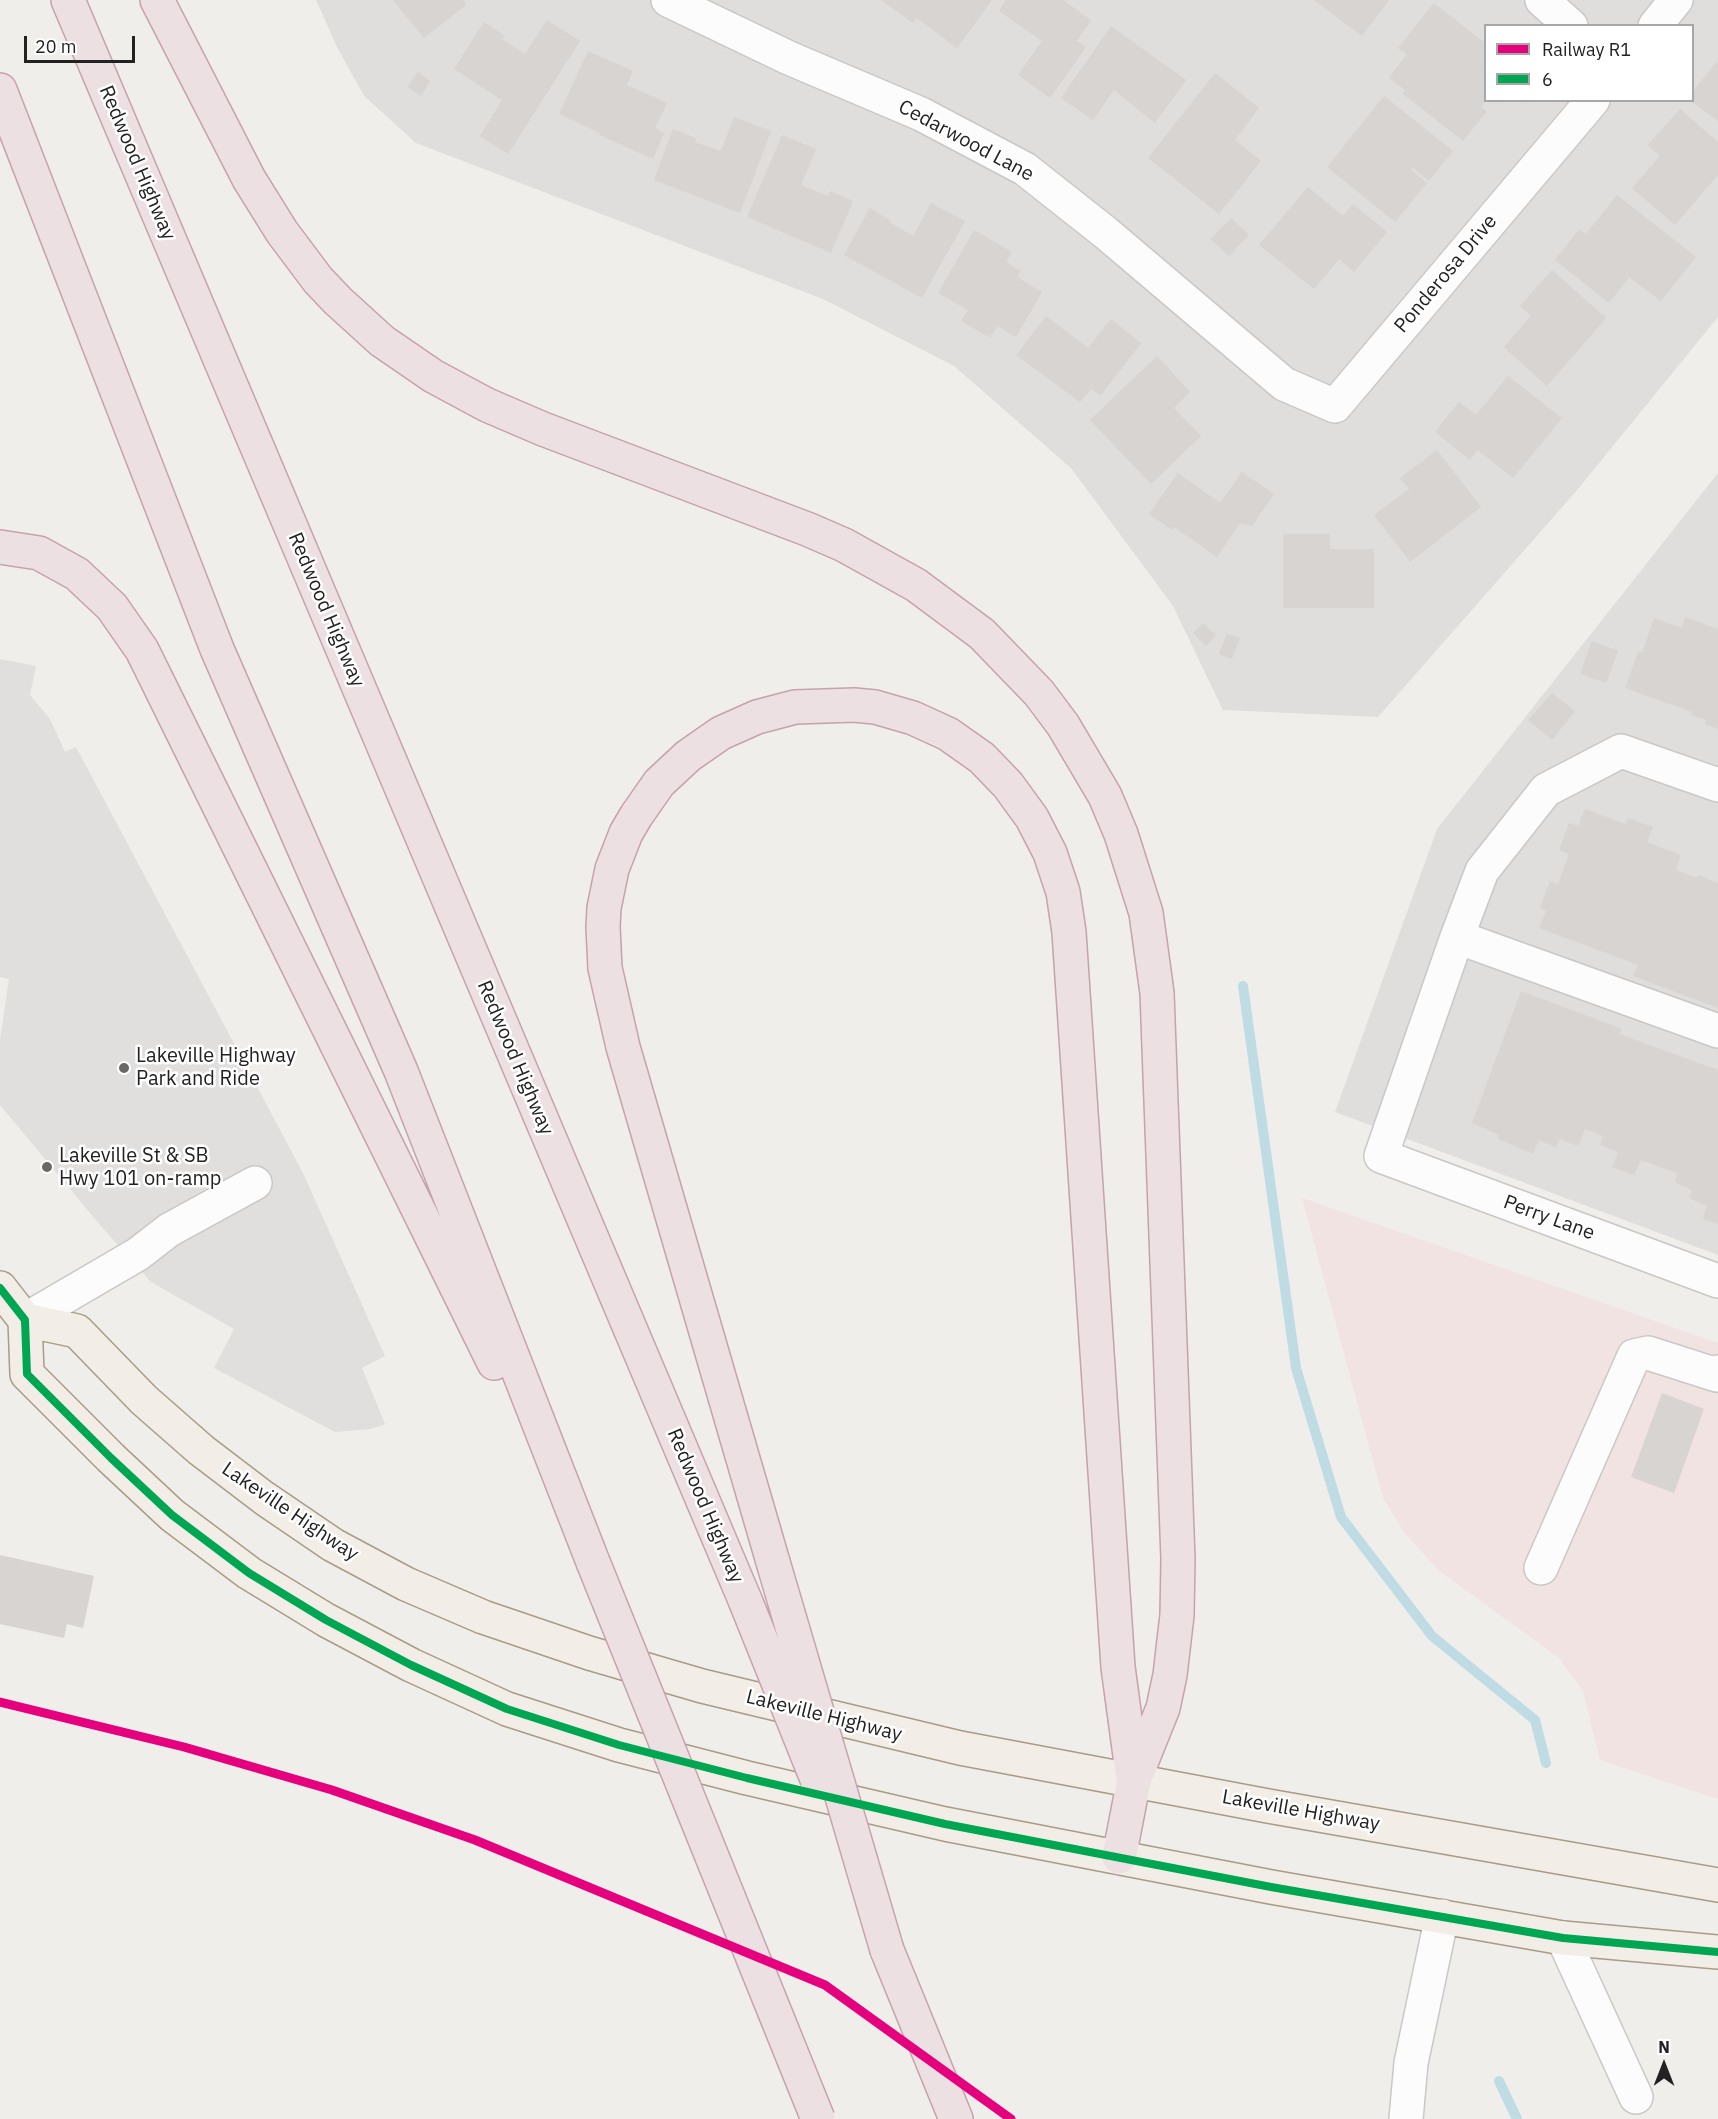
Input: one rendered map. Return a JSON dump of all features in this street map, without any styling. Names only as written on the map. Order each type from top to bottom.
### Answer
[{"type":"highway","name":"Redwood Highway","points":[[68,0],[745,1600],[956,2119]]},
{"type":"highway","points":[[157,0],[249,179],[282,232],[318,280],[338,302],[382,341],[433,376],[487,405],[543,429],[807,529],[844,545],[916,585],[950,608],[1011,662],[1064,725],[1100,787],[1122,834],[1135,874],[1146,913],[1153,953],[1160,1034],[1175,1437],[1178,1588],[1174,1643],[1163,1708],[1134,1780],[1119,1857]]},
{"type":"highway","points":[[0,90],[217,649],[401,1071],[593,1562],[818,2119]]},
{"type":"highway","points":[[0,547],[39,553],[77,574],[112,607],[142,650],[593,1562]]},
{"type":"highway","points":[[887,1950],[623,1047],[605,968],[604,908],[612,869],[626,833],[636,816],[659,783],[688,756],[721,734],[757,717],[795,707],[854,705],[894,712],[948,734],[982,758],[1008,785],[1032,818],[1050,853],[1062,892],[1069,932],[1118,1667],[1134,1780]]},
{"type":"main road","points":[[0,1288],[25,1320],[27,1374],[172,1515],[249,1573],[326,1620],[411,1665],[507,1709],[620,1745],[747,1778],[945,1824],[1271,1887],[1563,1938],[1718,1952]]},
{"type":"main road","name":"Lakeville Highway","points":[[25,1320],[77,1331],[144,1400],[201,1450],[264,1498],[333,1545],[406,1584],[483,1617],[589,1653],[713,1689],[960,1748],[1268,1806],[1718,1885]]},
{"type":"street","name":"Cedarwood Lane","points":[[668,0],[789,58],[921,114],[1024,169],[1106,233],[1284,384]]},
{"type":"street","points":[[1542,0],[1569,24]]},
{"type":"street","points":[[1657,24],[1676,0]]},
{"type":"street","name":"Ponderosa Drive","points":[[1284,384],[1335,406],[1591,102]]},
{"type":"street","points":[[1718,785],[1621,751],[1546,790],[1482,871],[1457,937],[1718,1031]]},
{"type":"street","name":"Perry Lane","points":[[1457,937],[1381,1156],[1718,1281]]},
{"type":"street","points":[[25,1320],[138,1254],[169,1230],[255,1183]]},
{"type":"street","points":[[1541,1568],[1634,1356],[1648,1353],[1718,1374]]},
{"type":"street","points":[[1406,2119],[1411,2063],[1442,1916]]},
{"type":"street","points":[[1563,1938],[1636,2097]]},
{"type":"shaded area","points":[[316,0],[1718,0],[1718,317],[1578,489],[1378,717],[1223,710],[1173,606],[1071,468],[954,366],[823,299],[416,143],[364,96],[337,47]]},
{"type":"shaded area","points":[[1718,473],[1718,1255],[1335,1112],[1437,829]]},
{"type":"shaded area","name":"Lakeville Highway Park and Ride","points":[[0,659],[36,666],[30,695],[50,719],[65,752],[76,747],[303,1173],[385,1356],[362,1368],[385,1424],[371,1429],[335,1432],[214,1368],[234,1329],[151,1282],[100,1225],[0,1105],[0,1040],[9,979],[0,977]]},
{"type":"shaded area","points":[[1302,1198],[1718,1343],[1718,1799],[1600,1760],[1583,1691],[1559,1658],[1438,1570],[1403,1531],[1383,1498]]},
{"type":"building","points":[[393,0],[463,0],[466,5],[424,38]]},
{"type":"building","points":[[881,0],[992,0],[957,48],[917,18],[913,23]]},
{"type":"building","points":[[1006,0],[1063,0],[1091,20],[1077,41],[1086,47],[1050,98],[1018,75],[1042,41],[999,11]]},
{"type":"building","points":[[1314,0],[1389,0],[1362,36]]},
{"type":"building","points":[[1434,3],[1484,42],[1485,102],[1481,107],[1487,111],[1463,141],[1402,93],[1405,90],[1389,78],[1407,54],[1398,48]]},
{"type":"building","points":[[547,20],[580,41],[508,154],[480,136],[502,100],[454,69],[484,22],[505,36],[502,39],[525,54]]},
{"type":"building","points":[[1111,26],[1186,80],[1155,123],[1114,90],[1093,120],[1061,98]]},
{"type":"building","points":[[588,51],[633,71],[627,85],[667,103],[655,128],[664,133],[653,159],[559,114]]},
{"type":"building","points":[[1716,62],[1718,64],[1718,121],[1692,102],[1694,102],[1694,90]]},
{"type":"building","points":[[418,72],[430,81],[421,96],[407,87]]},
{"type":"building","points":[[1215,73],[1259,108],[1235,140],[1261,161],[1219,214],[1148,158]]},
{"type":"building","points":[[1384,96],[1453,151],[1429,181],[1412,167],[1411,170],[1427,183],[1395,222],[1327,167]]},
{"type":"building","points":[[1680,109],[1718,142],[1718,175],[1675,225],[1632,188],[1660,156],[1648,145]]},
{"type":"building","points":[[734,117],[771,131],[740,213],[654,180],[673,129],[696,138],[695,142],[721,151]]},
{"type":"building","points":[[782,135],[816,149],[801,185],[828,196],[830,191],[853,201],[831,253],[747,217]]},
{"type":"building","points":[[1308,187],[1343,216],[1353,204],[1387,232],[1354,272],[1339,259],[1314,289],[1259,245]]},
{"type":"building","points":[[1617,195],[1696,257],[1661,301],[1629,277],[1609,303],[1555,260],[1579,229],[1586,234]]},
{"type":"building","points":[[931,203],[965,221],[922,298],[844,255],[870,208],[913,236]]},
{"type":"building","points":[[1231,218],[1249,235],[1229,256],[1210,239]]},
{"type":"building","points":[[974,230],[1012,252],[1006,262],[1021,271],[1017,277],[1042,292],[1016,337],[997,326],[990,338],[961,321],[968,310],[938,293]]},
{"type":"building","points":[[1552,270],[1606,318],[1547,386],[1504,347],[1531,316],[1520,306]]},
{"type":"building","points":[[1046,316],[1088,348],[1111,319],[1141,343],[1101,395],[1091,389],[1080,402],[1016,355]]},
{"type":"building","points":[[1157,356],[1190,392],[1174,408],[1201,436],[1151,484],[1090,420]]},
{"type":"building","points":[[1508,376],[1562,418],[1513,478],[1478,450],[1470,460],[1435,432],[1459,402],[1476,415]]},
{"type":"building","points":[[1437,450],[1481,507],[1410,562],[1374,515],[1409,489],[1400,478]]},
{"type":"building","points":[[1242,472],[1274,494],[1252,526],[1240,523],[1217,557],[1174,527],[1172,530],[1149,514],[1178,473],[1220,503]]},
{"type":"building","points":[[1283,534],[1330,534],[1330,549],[1374,549],[1374,608],[1283,608]]},
{"type":"building","points":[[1685,617],[1718,629],[1718,729],[1705,724],[1706,720],[1691,715],[1692,712],[1625,688],[1638,652],[1642,653],[1654,618],[1682,628]]},
{"type":"building","points":[[1203,623],[1216,635],[1206,646],[1193,633]]},
{"type":"building","points":[[1227,633],[1240,638],[1232,659],[1219,654]]},
{"type":"building","points":[[1592,641],[1618,651],[1606,683],[1580,674]]},
{"type":"building","points":[[1552,693],[1575,711],[1552,740],[1528,720]]},
{"type":"building","points":[[1585,809],[1626,824],[1628,818],[1653,827],[1647,842],[1681,855],[1676,870],[1718,883],[1718,1008],[1633,976],[1638,965],[1539,928],[1546,911],[1540,908],[1550,881],[1558,884],[1569,854],[1559,850],[1569,823],[1578,826]]},
{"type":"building","points":[[1521,991],[1622,1029],[1619,1034],[1718,1070],[1718,1224],[1703,1219],[1707,1206],[1689,1198],[1692,1190],[1675,1182],[1677,1173],[1641,1160],[1634,1175],[1612,1167],[1618,1152],[1600,1145],[1603,1136],[1585,1129],[1578,1146],[1560,1139],[1556,1147],[1539,1140],[1533,1154],[1498,1139],[1499,1135],[1472,1123]]},
{"type":"building","points":[[1662,1393],[1704,1409],[1674,1493],[1631,1477]]},
{"type":"building","points":[[0,1555],[94,1576],[83,1628],[67,1624],[64,1638],[0,1624]]},
{"type":"waterway","points":[[1243,986],[1296,1368],[1341,1517],[1432,1636],[1535,1720],[1546,1763]]},
{"type":"waterway","points":[[1499,2081],[1517,2119]]},
{"type":"rail line","name":"R1","points":[[0,1702],[184,1747],[332,1790],[475,1840],[825,1985],[1011,2119]]},
{"type":"transit line","name":"6","points":[[0,1288],[25,1320],[27,1374],[172,1515],[249,1573],[326,1620],[411,1665],[507,1709],[619,1745],[747,1778],[945,1824],[1271,1887],[1563,1938],[1718,1952]]},
{"type":"place","name":"Lakeville Highway Park and Ride","points":[[124,1068]]},
{"type":"place","name":"Lakeville St & SB Hwy 101 on-ramp","points":[[47,1167]]}]
